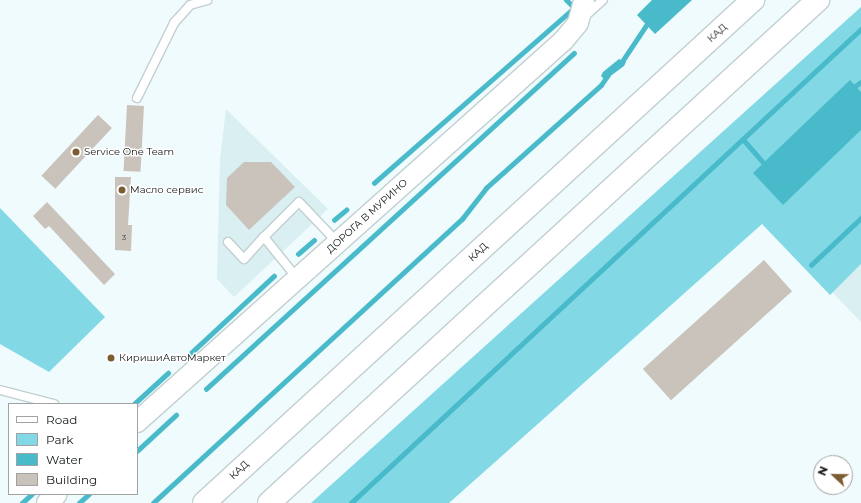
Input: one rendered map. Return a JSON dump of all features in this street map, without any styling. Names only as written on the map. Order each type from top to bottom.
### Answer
[{"type":"highway","name":"КАД","points":[[204,503],[753,0]]},
{"type":"highway","points":[[269,503],[818,0]]},
{"type":"street","name":"ДОРОГА В МУРИНО","points":[[138,421],[563,41],[578,23],[584,0]]},
{"type":"street","points":[[47,503],[56,495]]},
{"type":"lane","points":[[137,98],[174,23],[190,5],[207,0]]},
{"type":"lane","points":[[578,23],[603,0]]},
{"type":"lane","points":[[228,242],[244,259],[300,202],[338,243]]},
{"type":"lane","points":[[264,237],[297,278]]},
{"type":"lane","points":[[0,390],[50,403]]},
{"type":"shaded area","points":[[226,109],[328,209],[234,297],[217,279],[220,160]]},
{"type":"shaded area","points":[[861,264],[861,322],[832,292]]},
{"type":"green space","points":[[861,7],[861,264],[830,295],[762,224],[449,503],[311,503]]},
{"type":"green space","points":[[0,208],[105,317],[49,372],[0,344]]},
{"type":"water","points":[[652,0],[692,0],[655,34],[637,15]]},
{"type":"water","points":[[619,59],[626,62],[624,66],[605,80],[601,76],[603,72]]},
{"type":"water","points":[[850,80],[861,92],[861,130],[783,205],[753,173]]},
{"type":"building","points":[[127,105],[144,106],[141,172],[124,171]]},
{"type":"building","name":"Service One Team","points":[[98,115],[112,128],[55,189],[41,176]]},
{"type":"building","points":[[244,162],[271,162],[295,187],[249,230],[226,205],[227,178]]},
{"type":"building","points":[[115,177],[131,177],[128,225],[132,225],[131,251],[115,250]]},
{"type":"building","points":[[47,202],[115,274],[104,285],[49,226],[45,229],[33,216]]},
{"type":"building","points":[[764,260],[792,291],[671,400],[643,369]]},
{"type":"waterway","points":[[374,183],[574,8],[566,0]]},
{"type":"waterway","points":[[621,63],[649,21]]},
{"type":"waterway","points":[[351,503],[861,29]]},
{"type":"waterway","points":[[206,389],[574,53]]},
{"type":"waterway","points":[[153,503],[462,219],[486,188],[601,85],[608,75]]},
{"type":"waterway","points":[[855,86],[861,82]]},
{"type":"waterway","points":[[743,139],[764,163]]},
{"type":"waterway","points":[[334,220],[346,210]]},
{"type":"waterway","points":[[811,265],[861,218]]},
{"type":"waterway","points":[[298,254],[314,240]]},
{"type":"waterway","points":[[191,353],[274,276]]},
{"type":"waterway","points":[[135,403],[168,373]]},
{"type":"waterway","points":[[138,450],[176,415]]},
{"type":"waterway","points":[[22,503],[31,495]]},
{"type":"waterway","points":[[79,503],[88,495]]},
{"type":"place","name":"Service One Team","points":[[76,152]]},
{"type":"place","name":"Масло сервис","points":[[122,190]]},
{"type":"place","name":"КиришиАвтоМаркет","points":[[111,358]]}]
